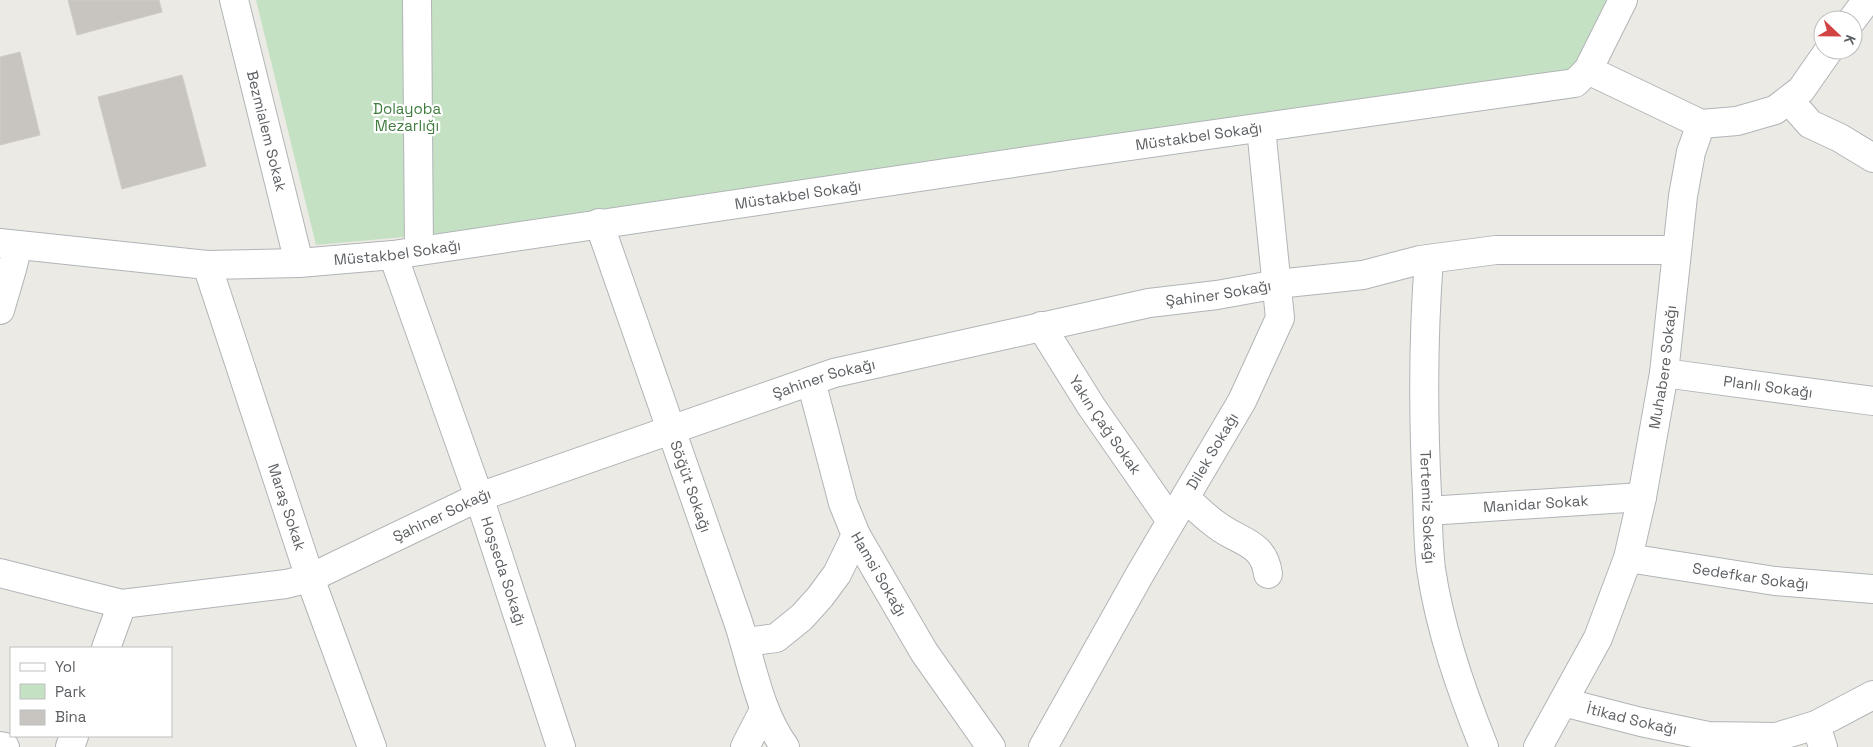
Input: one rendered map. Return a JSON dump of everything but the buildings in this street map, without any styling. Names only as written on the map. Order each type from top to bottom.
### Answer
[{"type":"street","name":"Bezmialem Sokak","points":[[234,0],[299,263]]},
{"type":"street","points":[[406,253],[416,0]]},
{"type":"street","name":"Müstakbel Sokağı","points":[[9,244],[207,265],[299,263],[406,253],[599,223],[1575,83],[1588,70],[1624,0]]},
{"type":"street","points":[[1588,70],[1701,124],[1736,121],[1775,110],[1801,90],[1822,60]]},
{"type":"street","points":[[1789,100],[1810,124],[1840,138],[1873,158]]},
{"type":"street","name":"Muhabere Sokağı","points":[[1538,747],[1598,638],[1628,558],[1642,497],[1664,373],[1683,196],[1690,160],[1701,124]]},
{"type":"street","name":"Dilek Sokağı","points":[[1043,747],[1171,521],[1242,401],[1280,318],[1261,128]]},
{"type":"street","name":"Söğüt Sokağı","points":[[599,223],[670,431],[746,642],[764,710],[785,747]]},
{"type":"street","points":[[0,310],[12,269],[9,244]]},
{"type":"street","name":"Şahiner Sokağı","points":[[0,573],[122,604],[286,584],[310,578],[479,497],[834,373],[1149,303],[1218,295],[1277,284],[1363,274],[1429,259],[1496,250],[1677,250]]},
{"type":"street","name":"Hoşseda Sokağı","points":[[406,253],[479,497],[560,747]]},
{"type":"street","name":"Tertemiz Sokağı","points":[[1429,259],[1425,310],[1425,455],[1431,569],[1445,634],[1464,698],[1484,747]]},
{"type":"street","name":"Maraş Sokak","points":[[207,265],[310,578],[372,747]]},
{"type":"street","name":"Yakın Çağ Sokak","points":[[1041,326],[1091,406],[1171,521]]},
{"type":"street","name":"Planlı Sokağı","points":[[1664,373],[1873,402]]},
{"type":"street","name":"Hamsi Sokağı","points":[[811,381],[844,503],[856,535],[924,652],[991,747]]},
{"type":"street","name":"Manidar Sokak","points":[[1428,511],[1642,497]]},
{"type":"street","points":[[1185,498],[1218,526],[1251,544],[1266,561],[1268,574]]},
{"type":"street","points":[[746,642],[776,638],[802,617],[837,574],[856,535]]},
{"type":"street","name":"Sedefkar Sokağı","points":[[1628,558],[1775,581],[1873,589]]},
{"type":"street","points":[[106,647],[122,604]]},
{"type":"street","name":"İtikad Sokağı","points":[[1563,702],[1641,722],[1708,736],[1776,737],[1819,736],[1873,695]]},
{"type":"street","points":[[745,747],[764,710]]},
{"type":"street","points":[[0,746],[5,747]]},
{"type":"green space","name":"Dolayoba Mezarlığı","points":[[256,0],[1607,0],[1572,71],[492,229],[316,245]]}]
